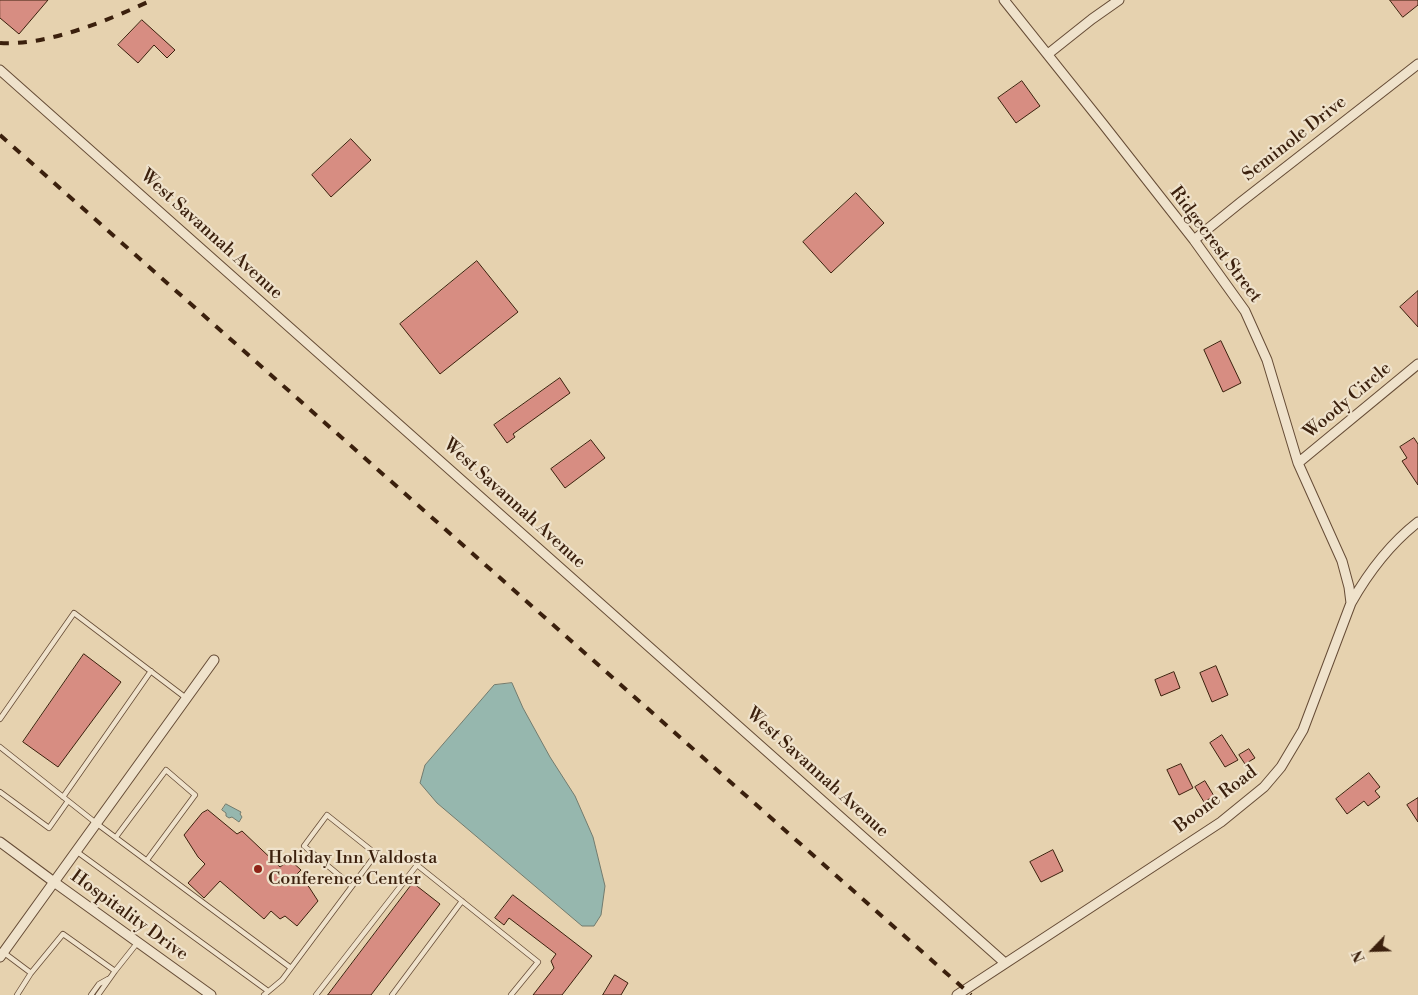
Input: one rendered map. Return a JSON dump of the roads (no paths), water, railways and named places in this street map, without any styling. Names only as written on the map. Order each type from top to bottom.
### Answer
[{"type":"street","name":"Ridgecrest Street","points":[[1004,0],[1194,240],[1235,295],[1253,326],[1266,360],[1298,463],[1342,561],[1351,603]]},
{"type":"street","points":[[1048,54],[1119,0]]},
{"type":"street","name":"Seminole Drive","points":[[1194,240],[1418,64]]},
{"type":"street","name":"West Savannah Avenue","points":[[0,70],[1005,963]]},
{"type":"street","name":"Woody Circle","points":[[1298,463],[1418,364]]},
{"type":"street","name":"Boone Road","points":[[957,995],[1221,822],[1264,787],[1281,767],[1303,730],[1358,589],[1378,563],[1418,522]]},
{"type":"street","points":[[0,842],[54,882],[214,660]]},
{"type":"street","name":"Hospitality Drive","points":[[2,954],[54,882],[211,995]]},
{"type":"lane","points":[[0,719],[74,613],[186,698]]},
{"type":"lane","points":[[63,796],[151,671]]},
{"type":"lane","points":[[0,747],[96,823],[291,968]]},
{"type":"lane","points":[[116,838],[166,770],[195,795],[147,860]]},
{"type":"lane","points":[[0,792],[49,828],[68,801]]},
{"type":"lane","points":[[264,995],[282,980],[376,854],[327,815],[304,846],[352,886]]},
{"type":"lane","points":[[76,851],[268,991]]},
{"type":"lane","points":[[316,995],[417,865],[538,962],[511,995]]},
{"type":"lane","points":[[392,995],[462,901]]},
{"type":"lane","points":[[17,995],[63,934],[115,971]]},
{"type":"lane","points":[[98,995],[138,942]]},
{"type":"lane","points":[[2,954],[32,973]]},
{"type":"lane","points":[[91,995],[99,984],[110,977]]},
{"type":"water","points":[[512,683],[523,708],[550,757],[575,796],[593,837],[605,886],[601,915],[594,926],[582,926],[437,803],[420,783],[425,765],[494,685]]},
{"type":"water","points":[[226,804],[241,812],[242,817],[239,822],[232,817],[226,816],[226,813],[222,810]]},
{"type":"railway","points":[[0,43],[18,43],[57,36],[117,16],[152,0]]},
{"type":"railway","points":[[0,135],[971,995]]},
{"type":"place","name":"Holiday Inn Valdosta Conference Center","points":[[258,869]]}]
